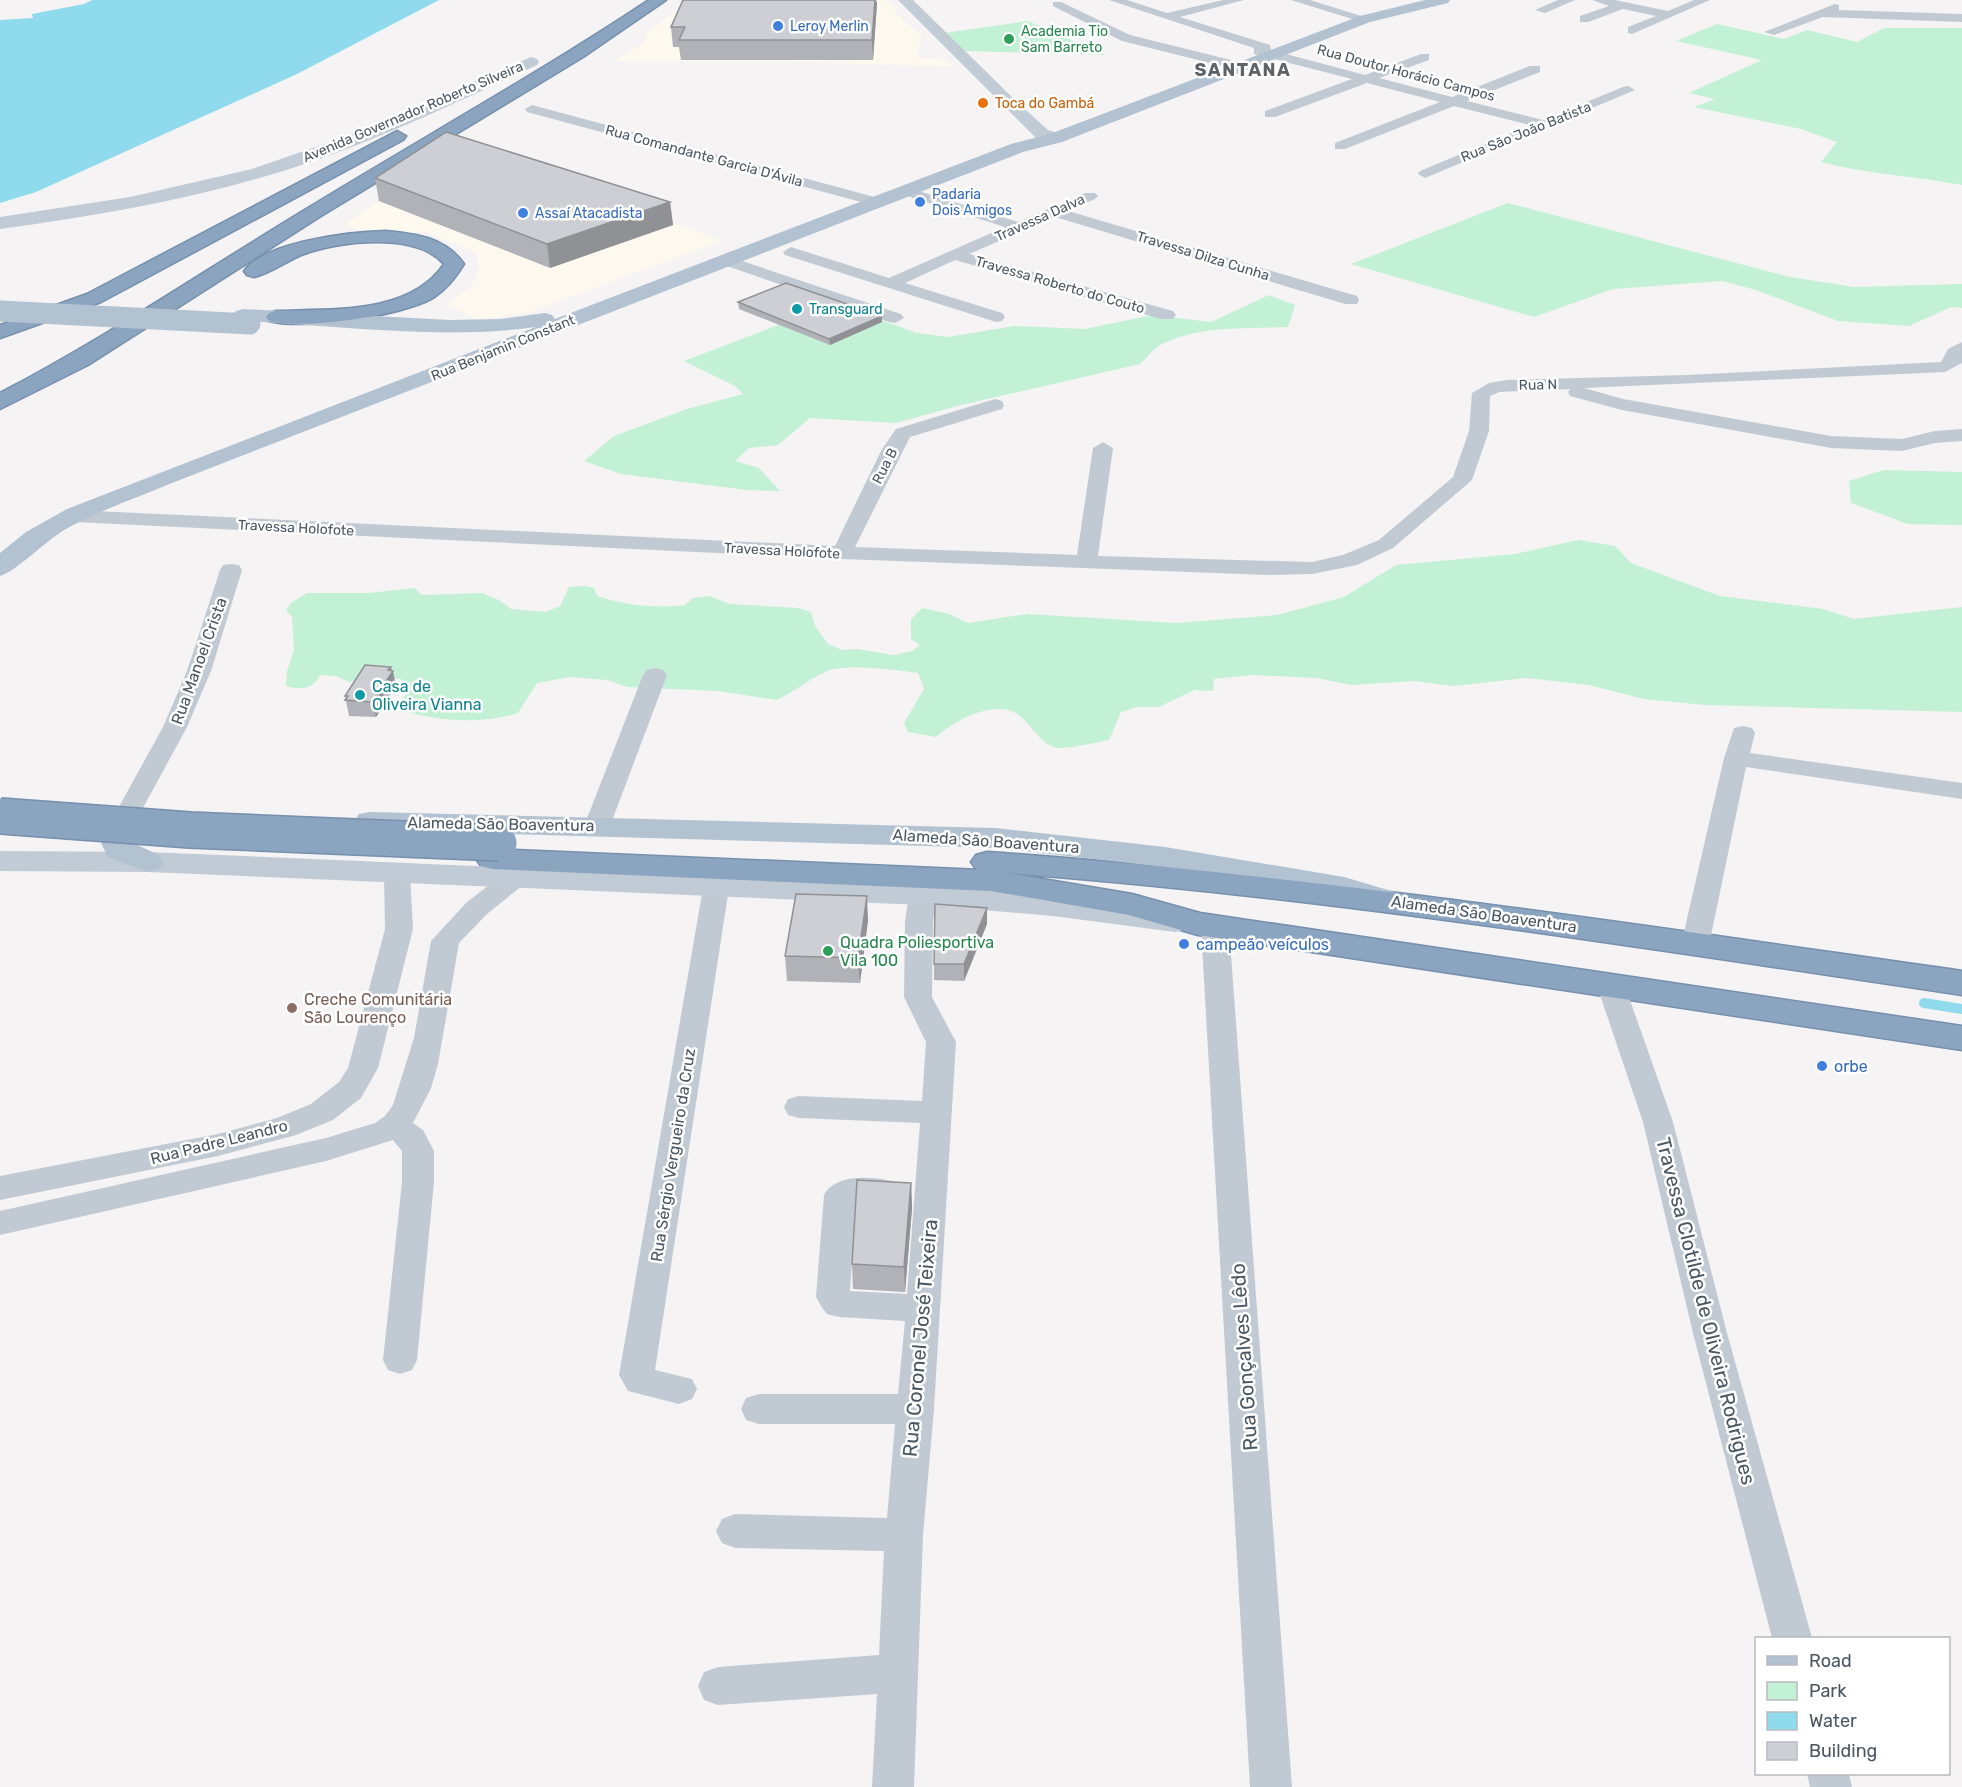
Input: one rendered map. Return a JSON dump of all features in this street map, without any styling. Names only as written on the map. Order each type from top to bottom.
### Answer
[{"type":"highway","name":"Avenida Governador Roberto Silveira","points":[[5,412],[61,386],[80,360],[265,242],[578,54],[659,0]]},
{"type":"highway","name":"Avenida Governador Roberto Silveira","points":[[0,332],[42,319],[94,298],[212,237],[305,183],[363,156],[536,59]]},
{"type":"highway","points":[[169,279],[363,156]]},
{"type":"highway","points":[[125,332],[188,305],[281,256],[323,243],[376,238],[419,241],[449,254],[454,264],[450,276],[435,289],[411,300],[383,308],[345,313],[276,317]]},
{"type":"highway","points":[[81,334],[136,301]]},
{"type":"highway","points":[[0,816],[190,830],[502,860],[1084,867],[1388,901]]},
{"type":"highway","points":[[0,839],[991,881],[1132,906],[1207,926],[1962,1038]]},
{"type":"highway","name":"Alameda São Boaventura","points":[[1388,901],[1962,983]]},
{"type":"main road","name":"Rua Benjamin Constant","points":[[0,568],[26,544],[74,516],[163,478],[517,344],[724,260],[1266,51],[1359,17],[1417,0]]},
{"type":"main road","name":"Rua Benjamin Constant","points":[[1359,17],[1443,0]]},
{"type":"main road","name":"Rua Benjamin Constant","points":[[1049,136],[1226,63],[1266,51]]},
{"type":"main road","points":[[0,300],[405,333],[488,354]]},
{"type":"main road","points":[[0,311],[247,320],[276,317],[382,324],[501,325],[612,305]]},
{"type":"main road","points":[[501,325],[524,334],[517,344]]},
{"type":"main road","name":"Alameda São Boaventura","points":[[0,806],[177,816],[956,836],[1166,857],[1344,886],[1388,901]]},
{"type":"main road","points":[[148,862],[119,850],[116,844],[118,836],[135,822],[177,816]]},
{"type":"street","points":[[905,0],[1011,106],[1049,136]]},
{"type":"street","name":"Rua Doutor Horácio Campos","points":[[1115,0],[1266,51],[1545,125]]},
{"type":"street","points":[[1168,17],[1238,0]]},
{"type":"street","points":[[1297,0],[1359,17]]},
{"type":"street","points":[[1541,10],[1569,0]]},
{"type":"street","points":[[1598,0],[1669,15],[1632,30]]},
{"type":"street","points":[[1673,13],[1704,0]]},
{"type":"street","points":[[1770,32],[1856,0]]},
{"type":"street","points":[[1057,4],[1126,38],[1226,63]]},
{"type":"street","points":[[1584,20],[1623,5]]},
{"type":"street","points":[[1819,13],[1962,18]]},
{"type":"street","points":[[1270,114],[1425,57]]},
{"type":"street","name":"Avenida Governador Roberto Silveira","points":[[0,223],[116,206],[259,172],[385,126],[536,59]]},
{"type":"street","points":[[1340,146],[1535,69]]},
{"type":"street","name":"Rua São João Batista","points":[[1425,174],[1628,90]]},
{"type":"street","name":"Rua Comandante Garcia D'Ávila","points":[[532,109],[877,202]]},
{"type":"street","points":[[1496,143],[1517,150]]},
{"type":"street","points":[[906,191],[1019,227]]},
{"type":"street","name":"Travessa Dalva","points":[[890,283],[1090,196]]},
{"type":"street","name":"Travessa Dilza Cunha","points":[[1055,212],[1351,300]]},
{"type":"street","points":[[790,252],[996,317]]},
{"type":"street","name":"Travessa Roberto do Couto","points":[[954,255],[1167,315]]},
{"type":"street","points":[[724,260],[895,318]]},
{"type":"street","name":"Rua N","points":[[1462,480],[1479,430],[1481,393],[1495,387],[1945,368],[1953,363],[1954,352],[1962,347]]},
{"type":"street","points":[[1556,385],[1622,404],[1831,442],[1902,445],[1935,437],[1962,435]]},
{"type":"street","name":"Rua B","points":[[842,553],[892,449],[903,433],[995,405]]},
{"type":"street","points":[[1086,562],[1102,448]]},
{"type":"street","name":"Travessa Holofote","points":[[74,516],[842,553],[1268,569],[1312,568],[1348,560],[1386,544],[1462,480]]},
{"type":"street","name":"Rua Manoel Crista","points":[[128,814],[175,727],[199,671],[231,570]]},
{"type":"street","points":[[597,826],[655,675]]},
{"type":"street","points":[[1695,945],[1740,745],[1962,791]]},
{"type":"street","points":[[0,861],[148,862],[397,874],[502,860],[716,888],[923,896],[1053,905],[1207,926]]},
{"type":"street","points":[[400,1360],[418,1182],[418,1151],[412,1138],[395,1125],[412,1097],[421,1071],[445,941],[457,924],[478,906],[502,860]]},
{"type":"street","name":"Rua Padre Leandro","points":[[0,1188],[218,1145],[285,1128],[322,1112],[351,1090],[363,1068],[399,929],[397,874]]},
{"type":"street","name":"Rua Sérgio Vergueiro da Cruz","points":[[679,1389],[640,1381],[637,1375],[716,888]]},
{"type":"street","name":"Rua Coronel José Teixeira","points":[[893,1787],[904,1535],[916,1409],[938,1113],[941,1042],[918,998],[919,921],[923,896]]},
{"type":"street","name":"Rua Gonçalves Lêdo","points":[[1207,926],[1271,1787]]},
{"type":"street","name":"Travessa Clotilde de Oliveira Rodrigues","points":[[1611,986],[1658,1122],[1710,1333],[1792,1637]]},
{"type":"street","points":[[799,1107],[938,1113]]},
{"type":"street","name":"Rua Padre Leandro","points":[[0,1223],[309,1154],[364,1139],[395,1125]]},
{"type":"street","points":[[922,1308],[839,1304],[834,1299],[840,1195],[846,1191],[932,1195]]},
{"type":"street","points":[[759,1409],[916,1409]]},
{"type":"street","points":[[735,1531],[904,1535]]},
{"type":"street","points":[[718,1686],[898,1673]]},
{"type":"shaded area","name":"Leroy Merlin","points":[[703,0],[885,0],[893,5],[896,13],[921,36],[917,58],[943,59],[957,67],[776,61],[615,61],[645,41],[647,33],[675,11]]},
{"type":"shaded area","name":"Assaí Atacadista","points":[[556,178],[722,241],[530,312],[479,320],[446,304],[472,286],[479,267],[475,252],[425,232],[364,231],[345,224],[379,201],[550,268]]},
{"type":"green space","name":"Academia Tio Sam Barreto","points":[[1028,21],[1105,55],[965,51],[944,33]]},
{"type":"green space","points":[[1717,24],[1784,39],[1807,30],[1857,42],[1884,28],[1962,28],[1962,185],[1821,162],[1837,142],[1801,129],[1694,107],[1715,99],[1689,93],[1762,60],[1676,41]]},
{"type":"green space","points":[[1508,203],[1790,277],[1854,287],[1962,284],[1962,308],[1951,307],[1909,326],[1838,321],[1756,290],[1722,281],[1613,289],[1534,317],[1351,264]]},
{"type":"green space","points":[[1269,295],[1295,305],[1288,327],[1238,328],[1187,335],[1157,347],[1140,364],[961,405],[896,423],[810,418],[778,445],[749,448],[735,461],[759,468],[780,491],[747,490],[621,474],[584,461],[614,436],[687,409],[743,394],[735,386],[684,361],[781,324],[830,345],[884,321],[917,333],[948,337],[1014,326],[1085,329],[1153,315],[1211,322]]},
{"type":"green space","points":[[1884,470],[1962,472],[1962,525],[1908,524],[1851,503],[1849,481]]},
{"type":"green space","points":[[1578,540],[1615,546],[1631,563],[1720,596],[1823,609],[1854,619],[1962,607],[1962,712],[1705,705],[1644,699],[1589,685],[1527,678],[1454,686],[1415,681],[1351,685],[1317,678],[1251,675],[1214,679],[1213,691],[1194,690],[1159,707],[1137,707],[1121,712],[1109,740],[1058,748],[1042,739],[1020,716],[1000,709],[976,713],[964,718],[936,737],[908,732],[904,723],[924,689],[918,673],[884,669],[834,669],[819,675],[777,700],[718,691],[627,687],[607,680],[570,677],[537,683],[518,713],[474,720],[429,717],[399,710],[400,700],[410,692],[401,679],[366,677],[349,682],[336,676],[320,675],[313,684],[306,688],[286,686],[287,671],[294,651],[292,617],[286,610],[291,603],[307,593],[369,593],[415,588],[421,595],[482,593],[499,600],[511,609],[546,612],[560,606],[569,587],[594,588],[597,596],[618,602],[652,606],[685,605],[693,598],[709,596],[730,604],[798,608],[811,612],[815,626],[828,644],[842,650],[857,649],[894,655],[912,651],[920,645],[911,639],[911,619],[922,608],[949,614],[968,623],[1027,614],[1176,623],[1277,615],[1344,597],[1396,565],[1515,554]]},
{"type":"water","points":[[92,0],[439,0],[297,74],[36,192],[0,203],[0,20],[33,18],[32,14],[84,4]]},
{"type":"building","points":[[683,0],[875,0],[872,40],[679,40],[685,27],[671,27]]},
{"type":"building","name":"Assaí Atacadista","points":[[446,132],[670,202],[547,244],[375,178]]},
{"type":"building","name":"Transguard","points":[[786,283],[882,316],[829,339],[738,302]]},
{"type":"building","points":[[365,665],[391,667],[388,670],[393,671],[372,702],[345,700],[348,696],[345,696]]},
{"type":"building","points":[[796,894],[867,896],[858,958],[785,956]]},
{"type":"building","points":[[935,904],[987,908],[964,964],[934,964]]},
{"type":"building","points":[[857,1180],[911,1183],[904,1267],[852,1264]]},
{"type":"waterway","points":[[1924,1003],[1962,1009]]},
{"type":"place","name":"Leroy Merlin","points":[[778,26]]},
{"type":"place","name":"Academia Tio Sam Barreto","points":[[1009,39]]},
{"type":"place","name":"Toca do Gambá","points":[[983,103]]},
{"type":"place","name":"Padaria Dois Amigos","points":[[920,202]]},
{"type":"place","name":"Assaí Atacadista","points":[[523,213]]},
{"type":"place","name":"Transguard","points":[[797,309]]},
{"type":"place","name":"Casa de Oliveira Vianna","points":[[360,695]]},
{"type":"place","name":"campeão veículos","points":[[1184,944]]},
{"type":"place","name":"Quadra Poliesportiva Vila 100","points":[[828,951]]},
{"type":"place","name":"Creche Comunitária São Lourenço","points":[[292,1008]]},
{"type":"place","name":"orbe","points":[[1822,1066]]},
{"type":"district","name":"SANTANA","points":[[1243,70]]}]
